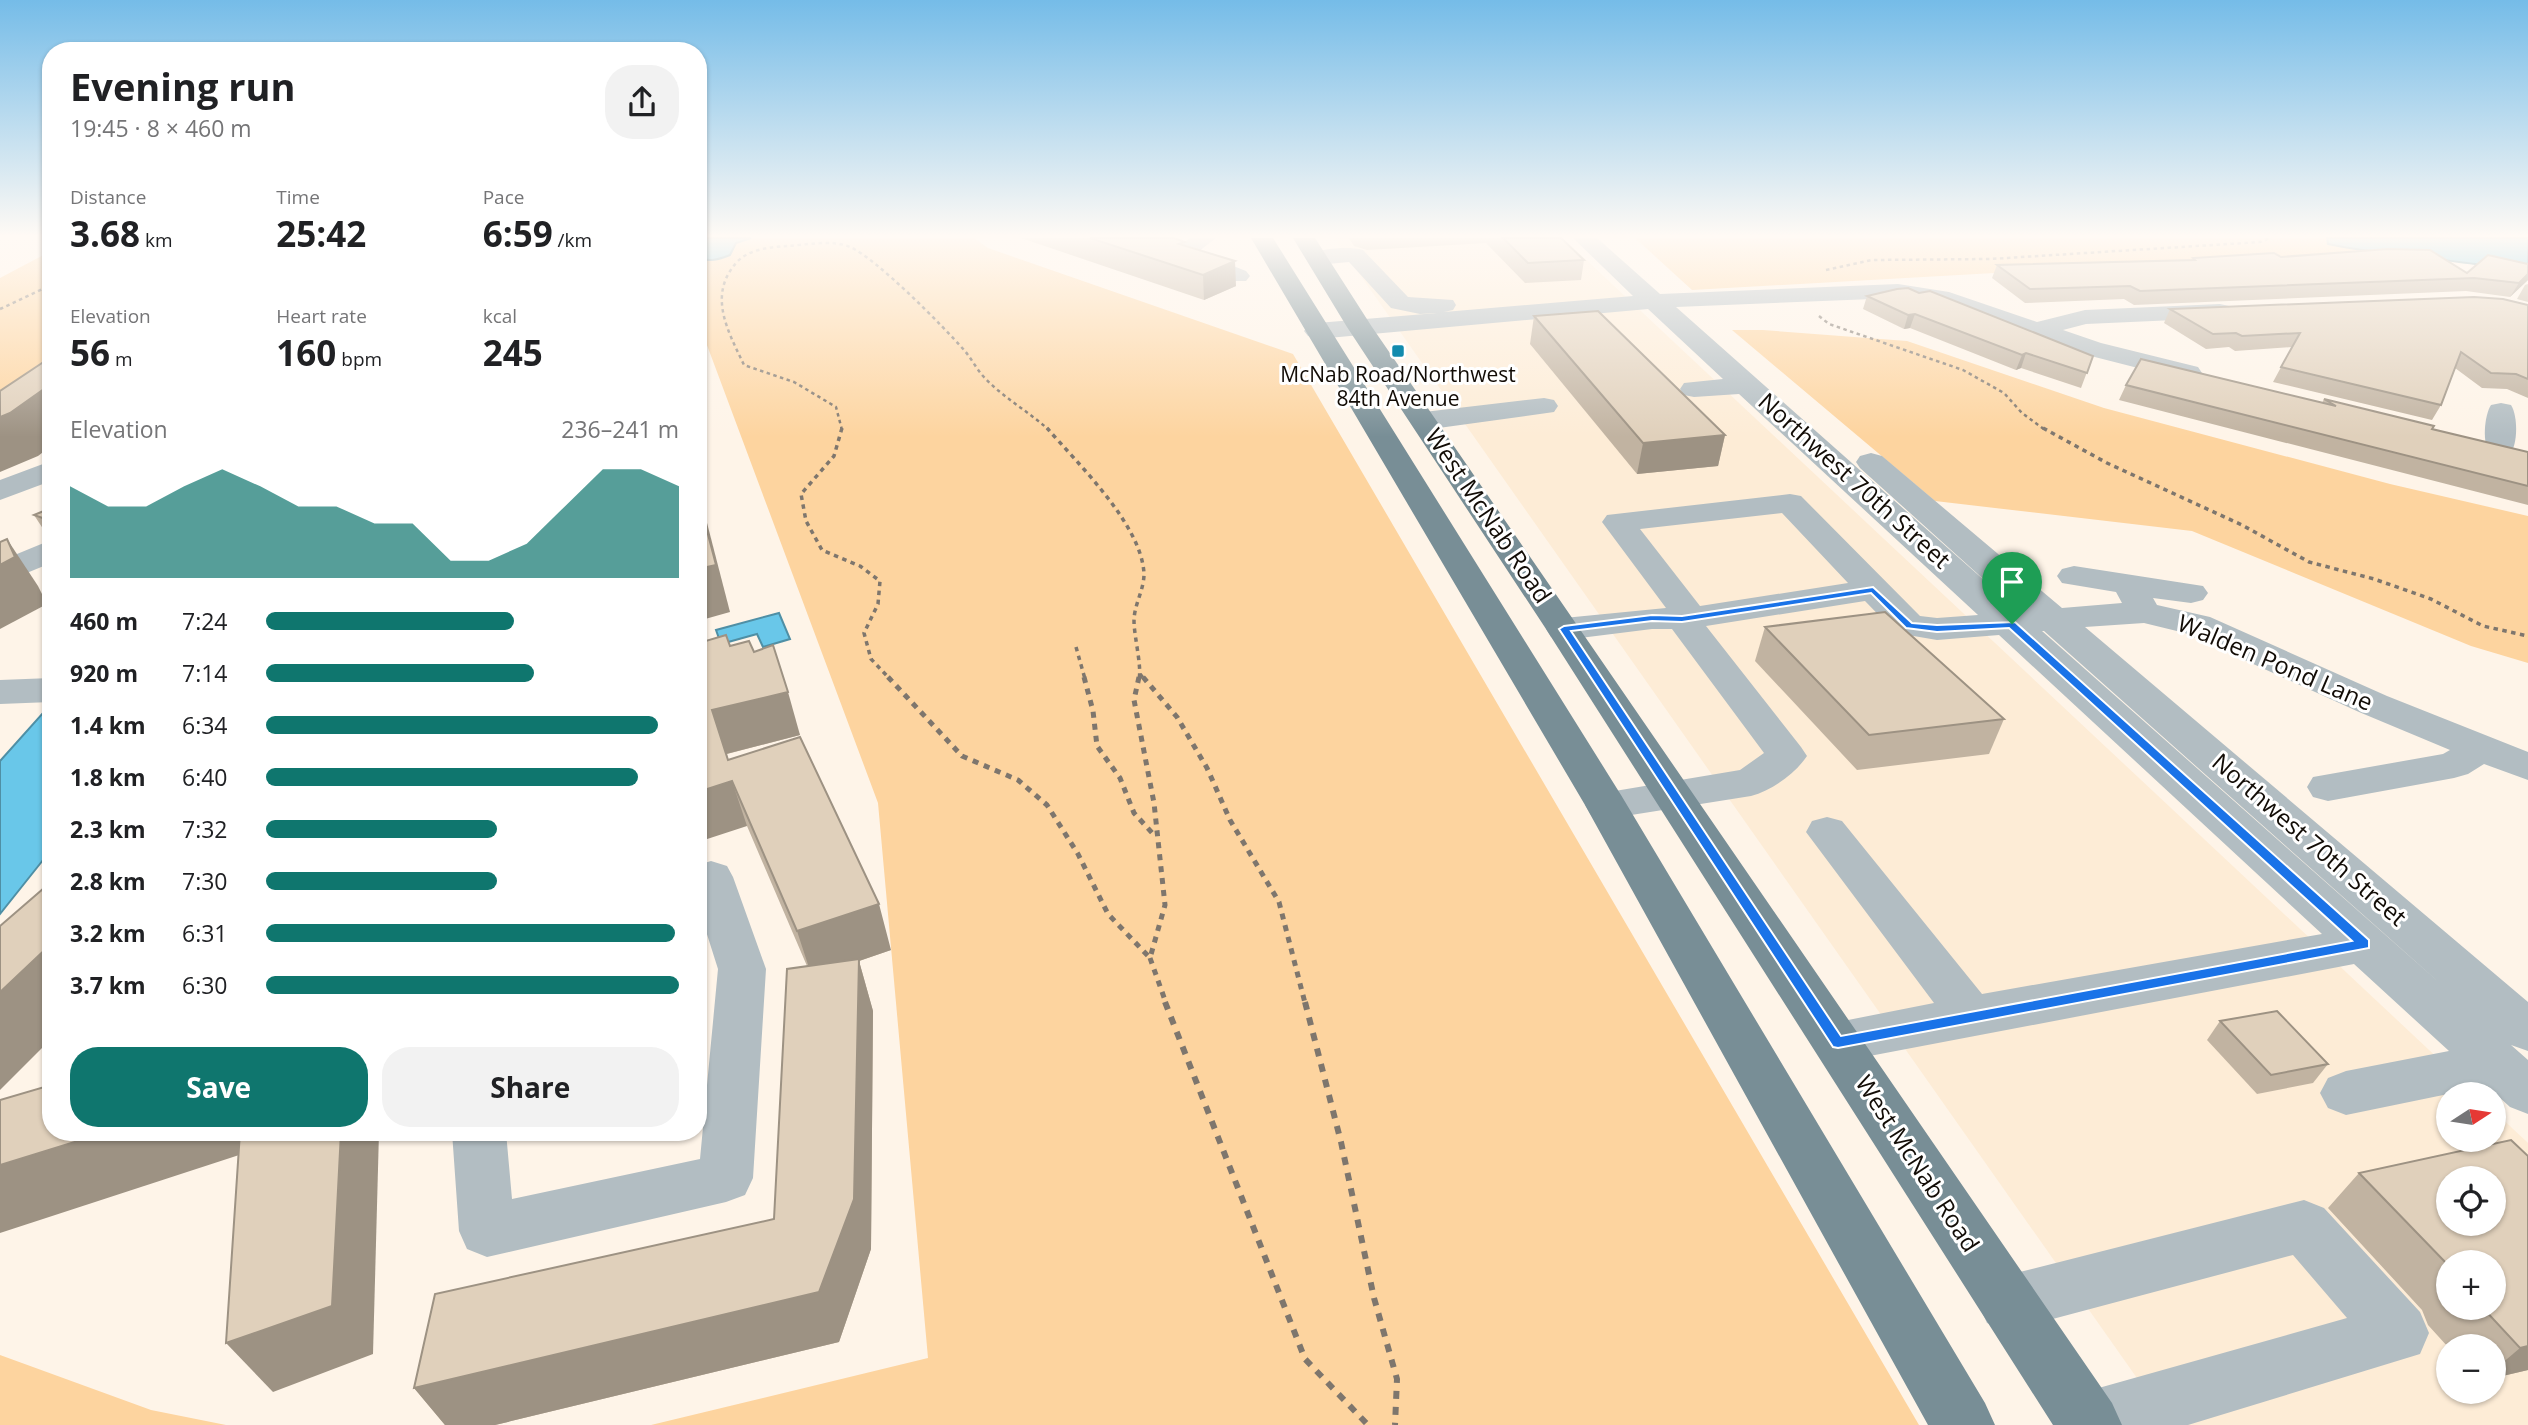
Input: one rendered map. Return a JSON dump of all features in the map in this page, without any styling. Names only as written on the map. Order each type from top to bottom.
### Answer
[{"type":"main road","name":"West McNab Road","points":[[1301,304],[1606,805],[1963,1425]]},
{"type":"main road","name":"West McNab Road","points":[[1346,304],[1564,629],[2089,1424]]},
{"type":"street","points":[[1408,304],[1420,307],[1442,304]]},
{"type":"street","points":[[1518,304],[1524,313]]},
{"type":"street","points":[[1317,331],[1619,304]]},
{"type":"street","name":"Northwest 70th Street","points":[[1673,304],[1747,385],[2364,944],[2517,1062]]},
{"type":"street","name":"Northwest 70th Street","points":[[1674,304],[2055,620],[2517,1062]]},
{"type":"street","points":[[1959,304],[2092,349],[2219,381]]},
{"type":"street","points":[[2035,330],[2085,317],[2248,310]]},
{"type":"street","points":[[1694,389],[1747,385]]},
{"type":"street","points":[[1424,421],[1544,406]]},
{"type":"street","points":[[2501,411],[2486,445],[2528,455]]},
{"type":"street","points":[[0,491],[42,474]]},
{"type":"street","name":"Walden Pond Lane","points":[[1687,618],[1618,522],[1790,503],[1909,625],[1937,629],[2055,620],[2136,598],[2373,704],[2528,767]]},
{"type":"street","points":[[0,574],[42,554]]},
{"type":"street","points":[[2074,576],[2136,598],[2191,593]]},
{"type":"street","points":[[1564,629],[1652,618],[1687,618],[1873,590]]},
{"type":"street","points":[[1606,805],[1751,782],[1787,756],[1687,618]]},
{"type":"street","points":[[0,692],[42,690]]},
{"type":"street","points":[[2328,788],[2454,765],[2482,748]]},
{"type":"street","points":[[1827,832],[1971,1016]]},
{"type":"street","points":[[480,1141],[487,1231],[726,1178],[742,969],[711,877],[707,878]]},
{"type":"street","points":[[1838,1042],[2364,944]]},
{"type":"street","points":[[2346,1093],[2517,1062]]},
{"type":"street","points":[[2008,1303],[2304,1226],[2399,1333],[2089,1424]]},
{"type":"path","points":[[721,304],[723,320],[735,351],[744,365],[794,382],[836,407],[842,429],[838,445],[827,466],[801,494],[806,521],[822,550],[860,566],[880,581],[878,604],[864,633],[871,659],[962,756],[1018,780],[1047,805],[1078,854],[1108,914],[1150,958],[1170,1016],[1305,1359],[1368,1425]]},
{"type":"path","points":[[917,304],[964,350],[984,377],[1047,428],[1104,494],[1132,533],[1144,572],[1142,591],[1134,616],[1135,649],[1140,674],[1135,700],[1149,771],[1165,905],[1150,958]]},
{"type":"path","points":[[1802,304],[1829,324],[1963,370],[2004,393],[2022,413],[2049,433],[2107,463],[2242,525],[2309,562],[2374,579],[2431,599],[2483,626],[2528,636]]},
{"type":"path","points":[[1076,647],[1093,711],[1097,746],[1120,778],[1134,813],[1156,837]]},
{"type":"path","points":[[1140,674],[1177,717],[1207,768],[1230,820],[1279,902],[1331,1101],[1374,1298],[1397,1380],[1395,1425]]},
{"type":"shaded area","points":[[0,304],[42,304],[42,402],[0,423]]},
{"type":"shaded area","points":[[707,304],[1151,304],[1293,354],[1919,1425],[651,1425],[928,1358],[878,803],[707,345]]},
{"type":"shaded area","points":[[1381,304],[1634,304],[2463,1082],[2436,1082],[2436,1152],[2506,1152],[2506,1122],[2528,1143],[2528,1425],[2170,1425]]},
{"type":"shaded area","points":[[1732,330],[1907,341],[2104,408],[2390,484],[2528,516],[2528,663],[2471,646],[2192,531],[1935,501]]},
{"type":"shaded area","points":[[0,1355],[151,1410],[226,1425],[0,1425]]},
{"type":"water","points":[[779,613],[790,639],[763,647],[757,634],[721,644],[716,630]]},
{"type":"water","points":[[42,714],[42,861],[0,914],[0,761]]},
{"type":"building","points":[[1885,304],[1964,304],[2093,356],[2087,373],[2026,353],[2022,355],[1915,314],[1908,315]]},
{"type":"building","points":[[2284,304],[2526,304],[2528,379],[2516,374],[2491,373],[2461,352],[2441,405],[2281,367],[2300,333],[2242,336],[2236,333],[2213,334],[2170,309]]},
{"type":"building","points":[[1598,311],[1725,435],[1643,443],[1534,316]]},
{"type":"building","points":[[2141,359],[2336,406],[2324,399],[2528,452],[2528,486],[2126,385]]},
{"type":"building","points":[[42,363],[42,390],[0,417],[0,391]]},
{"type":"building","points":[[707,530],[716,565],[707,567]]},
{"type":"building","points":[[7,539],[15,557],[0,565],[0,542]]},
{"type":"building","points":[[1885,612],[2004,719],[1869,735],[1765,627]]},
{"type":"building","points":[[726,635],[730,646],[749,641],[754,652],[773,645],[788,692],[712,710],[728,760],[800,737],[879,904],[797,931],[732,781],[707,789],[707,641]]},
{"type":"building","points":[[42,890],[42,952],[0,992],[0,926]]},
{"type":"building","points":[[859,959],[854,1199],[819,1292],[414,1388],[435,1294],[774,1219],[787,969]]},
{"type":"building","points":[[2277,1011],[2328,1064],[2271,1075],[2220,1021]]},
{"type":"building","points":[[42,1088],[42,1141],[78,1141],[0,1165],[0,1100]]},
{"type":"building","points":[[2511,1140],[2528,1156],[2528,1346],[2520,1348],[2494,1320],[2506,1320],[2506,1250],[2436,1250],[2436,1253],[2359,1173],[2456,1152],[2506,1152],[2506,1141]]},
{"type":"building","points":[[239,1141],[341,1141],[332,1306],[226,1343]]},
{"type":"place","name":"McNab Road/Northwest 84th Avenue","points":[[1398,351]]},
{"type":"route","points":[[1873,590],[1909,625],[1937,629],[2012,624],[2364,944],[1838,1042],[1564,629],[1652,618],[1682,619],[1873,590]]}]
